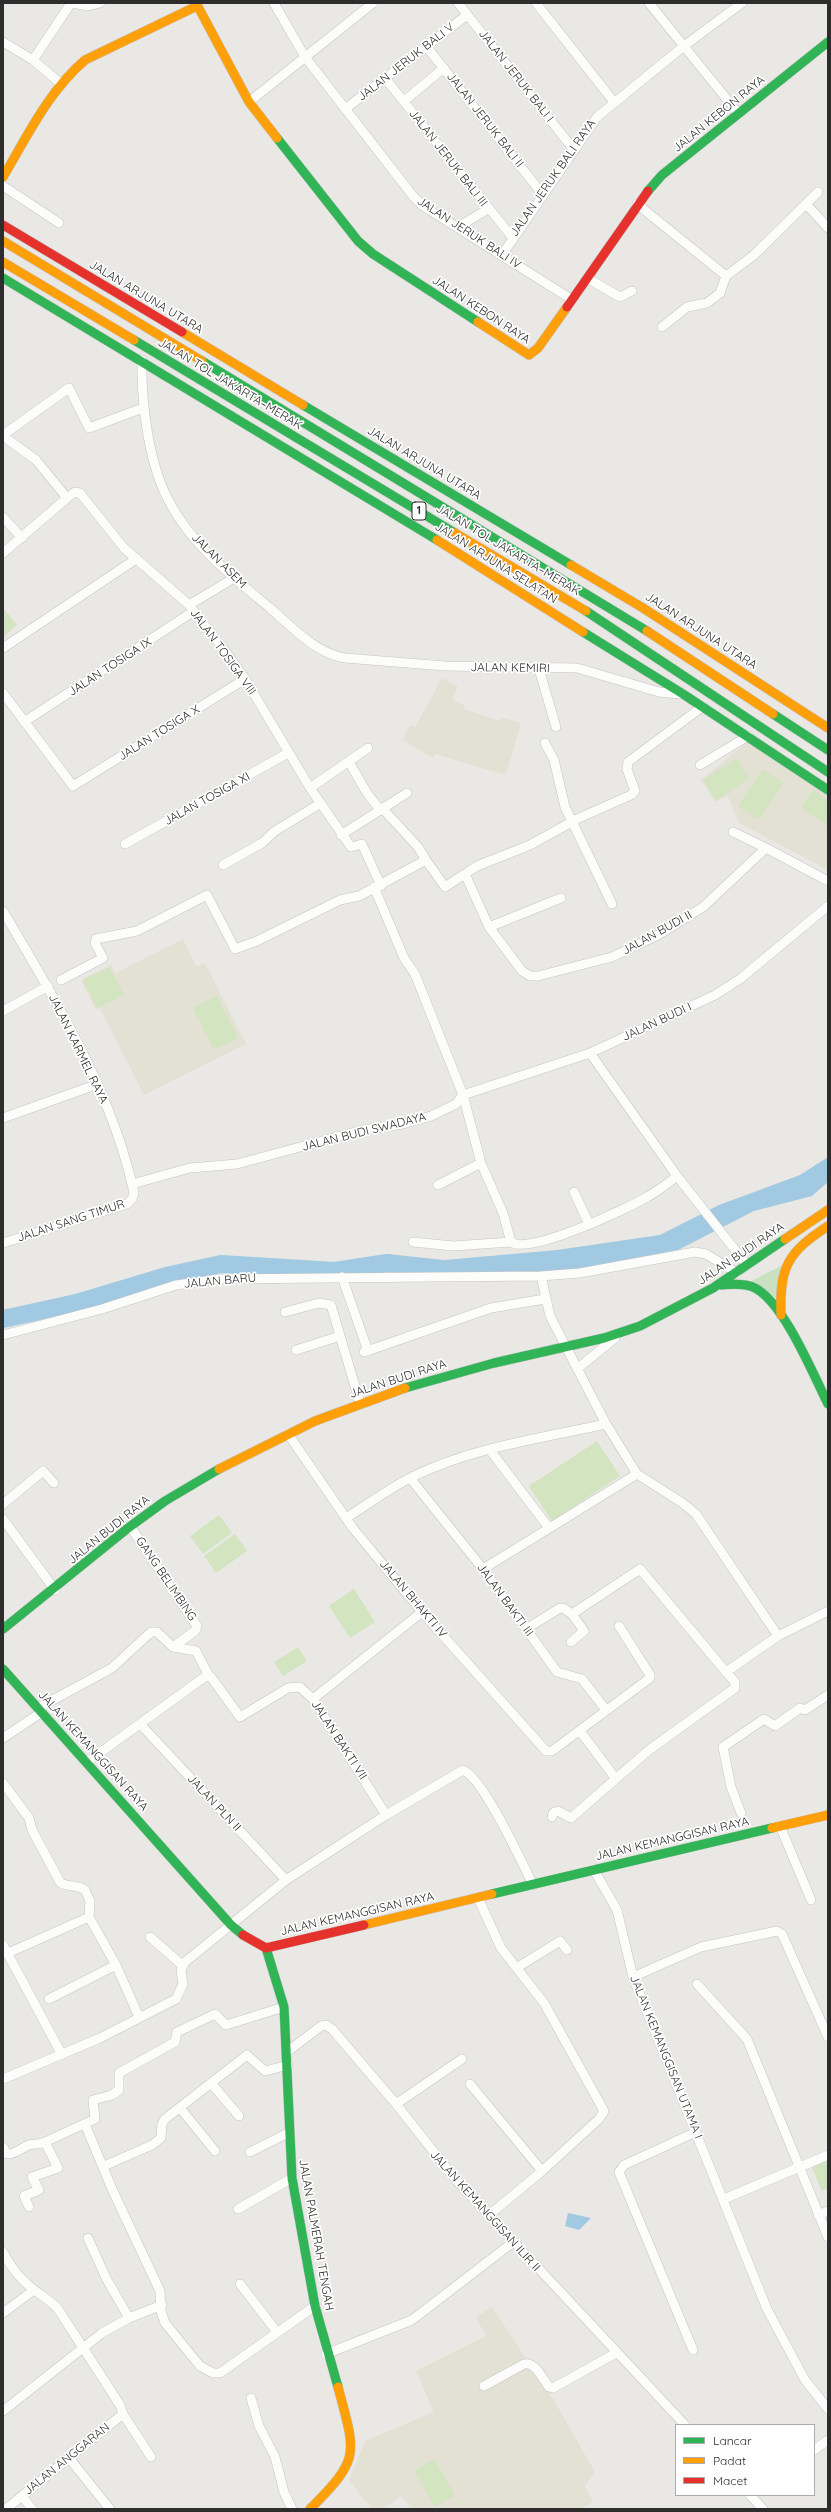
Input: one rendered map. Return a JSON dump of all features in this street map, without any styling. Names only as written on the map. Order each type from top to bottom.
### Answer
[{"type":"main road","points":[[3,178],[58,81],[85,60],[196,4]]},
{"type":"main road","name":"JALAN KEBON RAYA","points":[[196,4],[249,102],[364,248],[524,353],[533,354],[637,204],[662,175],[828,42]]},
{"type":"main road","name":"JALAN ARJUNA UTARA","points":[[3,225],[643,608],[828,728]]},
{"type":"main road","name":"JALAN TOL JAKARTA–MERAK","points":[[3,241],[630,620],[828,750]]},
{"type":"main road","name":"JALAN TOL JAKARTA–MERAK","points":[[3,262],[598,618],[828,772]]},
{"type":"main road","name":"JALAN ARJUNA SELATAN","points":[[3,278],[142,360],[419,529],[683,694],[828,790]]},
{"type":"main road","name":"JALAN BUDI RAYA","points":[[3,1629],[55,1590],[130,1526],[191,1486],[288,1434],[360,1403],[401,1388],[496,1362],[566,1348],[622,1332],[662,1316],[721,1285],[747,1265],[828,1210]]},
{"type":"main road","points":[[782,1315],[780,1286],[784,1266],[790,1256],[800,1245],[828,1226]]},
{"type":"main road","points":[[721,1285],[753,1287],[768,1299],[782,1315],[828,1404]]},
{"type":"main road","name":"JALAN KEMANGGISAN RAYA","points":[[3,1669],[40,1710],[91,1759],[232,1925],[246,1937],[266,1948],[828,1815]]},
{"type":"main road","name":"JALAN PALMERAH TENGAH","points":[[266,1948],[284,2007],[288,2065],[288,2132],[292,2178],[301,2219],[315,2306],[326,2354],[352,2439],[349,2463],[338,2481],[310,2509]]},
{"type":"street","points":[[33,60],[71,3],[88,6],[100,3]]},
{"type":"street","name":"JALAN JERUK BALI IV","points":[[274,3],[305,57],[413,196],[423,206],[572,299]]},
{"type":"street","points":[[249,102],[373,3]]},
{"type":"street","name":"JALAN JERUK BALI I","points":[[458,3],[574,150]]},
{"type":"street","points":[[536,3],[614,102]]},
{"type":"street","points":[[649,3],[738,113]]},
{"type":"street","name":"JALAN JERUK BALI RAYA","points":[[502,254],[512,237],[597,117],[684,46],[739,4]]},
{"type":"street","name":"JALAN JERUK BALI V","points":[[345,109],[467,14]]},
{"type":"street","points":[[3,42],[33,60],[58,81]]},
{"type":"street","name":"JALAN JERUK BALI II","points":[[426,46],[543,194]]},
{"type":"street","points":[[404,101],[444,68]]},
{"type":"street","name":"JALAN JERUK BALI III","points":[[385,78],[488,209],[512,237]]},
{"type":"street","points":[[3,186],[59,223]]},
{"type":"street","points":[[662,327],[686,306],[707,303],[720,293],[726,276],[754,255],[818,192]]},
{"type":"street","points":[[637,204],[726,276]]},
{"type":"street","points":[[806,204],[828,228]]},
{"type":"street","points":[[458,227],[488,209]]},
{"type":"street","points":[[587,278],[620,297],[632,291]]},
{"type":"street","name":"JALAN ASEM","points":[[142,360],[143,408],[147,431],[164,491],[171,506],[199,543],[234,578],[306,640],[335,656]]},
{"type":"street","points":[[3,553],[68,498],[36,460],[3,436],[69,388],[72,391],[89,428],[143,408]]},
{"type":"street","name":"JALAN TOSIGA VIII","points":[[68,498],[75,492],[80,493],[124,548],[192,608],[245,680],[288,753],[341,835],[351,848],[362,844],[378,886]]},
{"type":"street","points":[[3,517],[22,538]]},
{"type":"street","points":[[3,648],[136,558]]},
{"type":"street","name":"JALAN TOSIGA IX","points":[[24,722],[234,578]]},
{"type":"street","name":"JALAN KEMIRI","points":[[335,656],[445,666],[539,669],[577,668],[659,692],[683,694]]},
{"type":"street","points":[[539,669],[556,727]]},
{"type":"street","name":"JALAN TOSIGA X","points":[[24,722],[73,786],[245,680]]},
{"type":"street","points":[[3,693],[24,722]]},
{"type":"street","points":[[349,762],[367,793],[418,847],[445,887],[477,866],[530,845],[572,821],[631,795],[635,791],[627,768],[628,762],[702,707]]},
{"type":"street","points":[[700,764],[748,736]]},
{"type":"street","points":[[545,743],[554,760],[562,796],[572,821],[612,904]]},
{"type":"street","points":[[310,788],[368,748]]},
{"type":"street","name":"JALAN TOSIGA XI","points":[[125,844],[288,753]]},
{"type":"street","points":[[341,835],[408,793]]},
{"type":"street","points":[[223,865],[262,843],[275,831],[320,804]]},
{"type":"street","points":[[733,832],[828,881]]},
{"type":"street","name":"JALAN BUDI II","points":[[465,874],[489,927],[522,971],[530,976],[538,976],[612,958],[658,935],[703,907],[766,848]]},
{"type":"street","points":[[61,980],[103,958],[95,940],[137,931],[207,895],[235,949],[257,941],[340,900],[351,896],[356,897],[426,860]]},
{"type":"street","points":[[378,886],[404,958],[415,974],[463,1095],[481,1163],[502,1213],[512,1242]]},
{"type":"street","points":[[489,927],[560,898]]},
{"type":"street","name":"JALAN BUDI I","points":[[463,1095],[590,1053],[731,985],[828,906]]},
{"type":"street","name":"JALAN KARMEL RAYA","points":[[3,912],[48,986],[98,1084],[114,1122],[134,1193]]},
{"type":"street","points":[[3,1011],[48,986]]},
{"type":"street","points":[[590,1053],[677,1176],[747,1265]]},
{"type":"street","points":[[3,1118],[98,1084]]},
{"type":"street","name":"JALAN BUDI SWADAYA","points":[[132,1184],[190,1168],[237,1164],[363,1130],[403,1124],[437,1113],[456,1104],[463,1095]]},
{"type":"street","points":[[438,1185],[481,1163]]},
{"type":"street","points":[[413,1242],[453,1246],[512,1242],[518,1245],[553,1238],[632,1206],[662,1188],[677,1176]]},
{"type":"street","points":[[574,1192],[589,1224]]},
{"type":"street","name":"JALAN SANG TIMUR","points":[[3,1243],[127,1204],[132,1199],[134,1193]]},
{"type":"street","name":"JALAN BARU","points":[[3,1335],[102,1309],[176,1285],[243,1277],[541,1276],[580,1273],[695,1252],[706,1254],[737,1273]]},
{"type":"street","points":[[541,1276],[550,1316],[606,1424],[637,1474],[681,1502],[696,1514],[778,1636]]},
{"type":"street","points":[[342,1277],[366,1351],[491,1308],[545,1299]]},
{"type":"street","points":[[285,1312],[319,1303],[330,1304],[360,1403]]},
{"type":"street","points":[[578,1369],[622,1332]]},
{"type":"street","points":[[296,1350],[340,1336]]},
{"type":"street","points":[[346,1518],[410,1478],[490,1450],[606,1424]]},
{"type":"street","name":"JALAN BHAKTI IV","points":[[288,1434],[346,1518],[422,1612],[546,1751],[552,1751],[580,1731]]},
{"type":"street","points":[[490,1450],[550,1528]]},
{"type":"street","points":[[3,1504],[43,1471],[54,1483]]},
{"type":"street","points":[[483,1569],[637,1474]]},
{"type":"street","name":"JALAN BAKTI III","points":[[410,1478],[483,1569],[557,1672],[582,1679],[606,1710]]},
{"type":"street","points":[[3,1519],[55,1590]]},
{"type":"street","name":"GANG BELIMBING","points":[[130,1526],[197,1626],[196,1631],[173,1647]]},
{"type":"street","points":[[552,1818],[553,1814],[558,1811],[571,1818],[649,1750],[735,1688],[735,1682],[640,1569],[572,1614]]},
{"type":"street","points":[[526,1629],[560,1608],[563,1608],[572,1614],[584,1631],[571,1642]]},
{"type":"street","points":[[726,1672],[778,1636],[828,1611]]},
{"type":"street","points":[[313,1699],[422,1612]]},
{"type":"street","points":[[616,1779],[580,1731],[651,1676],[619,1626]]},
{"type":"street","points":[[3,1738],[40,1710],[112,1668],[151,1632],[156,1632],[173,1647],[196,1650],[209,1676],[206,1676],[141,1725],[91,1759]]},
{"type":"street","name":"JALAN BAKTI VII","points":[[209,1676],[239,1717],[242,1717],[288,1688],[300,1687],[313,1699],[386,1815]]},
{"type":"street","points":[[741,1813],[731,1787],[723,1747],[764,1719],[775,1726],[800,1708],[805,1710],[828,1695]]},
{"type":"street","name":"JALAN PLN II","points":[[141,1725],[286,1880]]},
{"type":"street","points":[[182,1965],[286,1880],[386,1815],[463,1770],[468,1772],[486,1795],[533,1885]]},
{"type":"street","points":[[3,1783],[29,1818],[32,1830],[60,1882],[62,1884],[77,1886],[86,1890],[90,1901],[89,1917],[116,1965],[140,2017]]},
{"type":"street","points":[[780,1826],[811,1900]]},
{"type":"street","name":"JALAN KEMANGGISAN UTAMA I","points":[[594,1870],[617,1910],[633,1977],[724,2199],[767,2309],[786,2348],[805,2380],[828,2409]]},
{"type":"street","points":[[478,1898],[501,1948],[518,1967],[544,2002],[604,2110],[599,2119],[542,2171],[488,2216]]},
{"type":"street","points":[[62,2055],[5,1949],[89,1917]]},
{"type":"street","points":[[633,1977],[701,1947],[777,1931],[782,1934],[828,2037]]},
{"type":"street","points":[[3,2079],[62,2055],[170,2002],[179,1994],[183,1984],[182,1965],[150,1937]]},
{"type":"street","points":[[518,1967],[560,1941],[567,1950]]},
{"type":"street","points":[[50,1999],[116,1965]]},
{"type":"street","points":[[697,1984],[747,2039],[828,2238]]},
{"type":"street","points":[[3,2146],[9,2155],[31,2144],[38,2145],[95,2119],[93,2100],[112,2095],[117,2092],[120,2088],[119,2072],[175,2042],[177,2032],[193,2023],[215,2014],[226,2025],[284,2007]]},
{"type":"street","name":"JALAN KEMANGGISAN ILIR II","points":[[287,2052],[321,2026],[326,2025],[396,2104],[456,2180],[512,2243],[684,2424]]},
{"type":"street","points":[[104,2166],[152,2145],[161,2138],[162,2124],[246,2055],[250,2056],[265,2071],[288,2065]]},
{"type":"street","points":[[396,2104],[462,2059]]},
{"type":"street","points":[[211,2083],[239,2116]]},
{"type":"street","points":[[470,2084],[542,2171]]},
{"type":"street","points":[[180,2108],[215,2151]]},
{"type":"street","points":[[85,2124],[104,2166],[112,2189],[160,2291],[162,2316],[169,2328],[200,2366],[213,2373],[220,2372],[315,2306]]},
{"type":"street","points":[[250,2152],[288,2132]]},
{"type":"street","points":[[693,2350],[619,2172],[624,2165],[696,2132]]},
{"type":"street","points":[[29,2207],[24,2196],[39,2190],[32,2177],[58,2168],[45,2142]]},
{"type":"street","points":[[724,2199],[828,2155]]},
{"type":"street","points":[[238,2209],[292,2178]]},
{"type":"street","points":[[818,2215],[828,2211]]},
{"type":"street","points":[[88,2238],[106,2278],[129,2318]]},
{"type":"street","points":[[326,2354],[412,2320],[512,2243]]},
{"type":"street","points":[[3,2252],[6,2267],[34,2290],[49,2299],[58,2309],[151,2457]]},
{"type":"street","points":[[240,2284],[277,2332]]},
{"type":"street","points":[[3,2313],[34,2290]]},
{"type":"street","points":[[3,2411],[102,2334],[129,2318],[162,2305]]},
{"type":"street","points":[[484,2386],[524,2364],[529,2363],[534,2366],[549,2386],[553,2388],[616,2353]]},
{"type":"street","points":[[251,2398],[259,2426],[275,2457],[284,2492],[292,2509]]},
{"type":"street","name":"JALAN ANGGARAN","points":[[6,2509],[70,2458],[122,2411]]},
{"type":"street","points":[[815,2449],[828,2440]]},
{"type":"street","points":[[70,2458],[110,2509]]},
{"type":"street","points":[[22,2496],[32,2509]]},
{"type":"street","points":[[751,2496],[762,2509]]},
{"type":"shaded area","points":[[442,678],[458,687],[452,699],[465,706],[464,709],[500,721],[502,718],[521,723],[506,775],[435,754],[433,758],[402,740],[411,725],[415,727]]},
{"type":"shaded area","points":[[748,741],[828,795],[828,870],[739,823],[728,796],[715,802],[701,780]]},
{"type":"shaded area","points":[[183,939],[197,967],[205,963],[246,1044],[144,1095],[100,1008],[96,1010],[81,980],[111,965],[115,973]]},
{"type":"shaded area","points":[[492,2307],[553,2399],[595,2472],[585,2486],[593,2502],[580,2509],[412,2509],[401,2496],[383,2509],[372,2509],[349,2480],[365,2441],[434,2412],[416,2371],[486,2336],[476,2317]]},
{"type":"green space","points":[[5,610],[17,625],[3,637],[3,612]]},
{"type":"green space","points":[[737,758],[750,778],[716,800],[703,780]]},
{"type":"green space","points":[[763,769],[783,783],[758,820],[738,806]]},
{"type":"green space","points":[[813,790],[828,800],[828,826],[801,808]]},
{"type":"green space","points":[[109,967],[124,995],[97,1008],[83,980]]},
{"type":"green space","points":[[217,996],[238,1038],[214,1050],[193,1008]]},
{"type":"green space","points":[[788,1262],[778,1299],[748,1283]]},
{"type":"green space","points":[[597,1441],[620,1476],[552,1521],[529,1486]]},
{"type":"green space","points":[[219,1515],[232,1533],[203,1554],[190,1536]]},
{"type":"green space","points":[[235,1534],[247,1551],[216,1573],[204,1556]]},
{"type":"green space","points":[[354,1589],[375,1622],[350,1638],[329,1606]]},
{"type":"green space","points":[[298,1647],[307,1661],[283,1676],[274,1662]]},
{"type":"green space","points":[[828,2160],[828,2188],[822,2191],[812,2167]]},
{"type":"green space","points":[[434,2459],[455,2495],[435,2507],[414,2471]]},
{"type":"water","points":[[828,1157],[828,1182],[812,1196],[754,1211],[678,1250],[569,1273],[454,1275],[445,1260],[557,1250],[660,1235],[719,1205],[800,1175]]},
{"type":"water","points":[[568,2213],[591,2218],[579,2230],[565,2226]]},
{"type":"waterway","points":[[3,1319],[76,1303],[166,1276],[221,1264],[335,1271],[387,1263],[452,1270],[474,1267]]},
{"type":"traffic: fast","points":[[648,191],[662,175],[828,42]]},
{"type":"traffic: fast","points":[[277,138],[358,241],[373,254],[478,322]]},
{"type":"traffic: fast","points":[[3,278],[437,540]]},
{"type":"traffic: fast","points":[[134,340],[455,533]]},
{"type":"traffic: fast","points":[[202,361],[647,631]]},
{"type":"traffic: fast","points":[[303,405],[571,565]]},
{"type":"traffic: fast","points":[[586,611],[828,772]]},
{"type":"traffic: fast","points":[[583,632],[683,694],[828,790]]},
{"type":"traffic: fast","points":[[773,714],[828,750]]},
{"type":"traffic: fast","points":[[405,1388],[494,1363],[604,1338],[640,1326],[713,1288],[785,1239]]},
{"type":"traffic: fast","points":[[721,1285],[747,1285],[755,1288],[766,1296],[777,1308],[797,1340],[828,1404]]},
{"type":"traffic: fast","points":[[3,1629],[128,1528],[165,1501],[219,1469]]},
{"type":"traffic: fast","points":[[3,1669],[231,1925],[243,1935]]},
{"type":"traffic: fast","points":[[492,1894],[772,1828]]},
{"type":"traffic: fast","points":[[266,1948],[284,2007],[292,2178],[315,2306],[338,2387]]},
{"type":"traffic: slow","points":[[196,3],[249,102],[277,138]]},
{"type":"traffic: slow","points":[[3,177],[49,100],[72,72],[85,60],[197,6]]},
{"type":"traffic: slow","points":[[3,241],[202,361]]},
{"type":"traffic: slow","points":[[3,262],[134,340]]},
{"type":"traffic: slow","points":[[478,322],[529,355],[538,348],[567,307]]},
{"type":"traffic: slow","points":[[182,332],[303,405]]},
{"type":"traffic: slow","points":[[455,533],[586,611]]},
{"type":"traffic: slow","points":[[437,540],[583,632]]},
{"type":"traffic: slow","points":[[571,565],[643,608],[828,728]]},
{"type":"traffic: slow","points":[[647,631],[773,714]]},
{"type":"traffic: slow","points":[[785,1239],[828,1210]]},
{"type":"traffic: slow","points":[[781,1315],[782,1284],[784,1273],[789,1262],[804,1244],[828,1226]]},
{"type":"traffic: slow","points":[[219,1469],[315,1421],[405,1388]]},
{"type":"traffic: slow","points":[[772,1828],[828,1815]]},
{"type":"traffic: slow","points":[[364,1925],[492,1894]]},
{"type":"traffic: slow","points":[[310,2509],[327,2492],[338,2478],[346,2466],[350,2454],[348,2428],[338,2387]]},
{"type":"traffic: jam","points":[[567,307],[648,191]]},
{"type":"traffic: jam","points":[[3,225],[182,332]]},
{"type":"traffic: jam","points":[[243,1935],[266,1948],[364,1925]]}]
